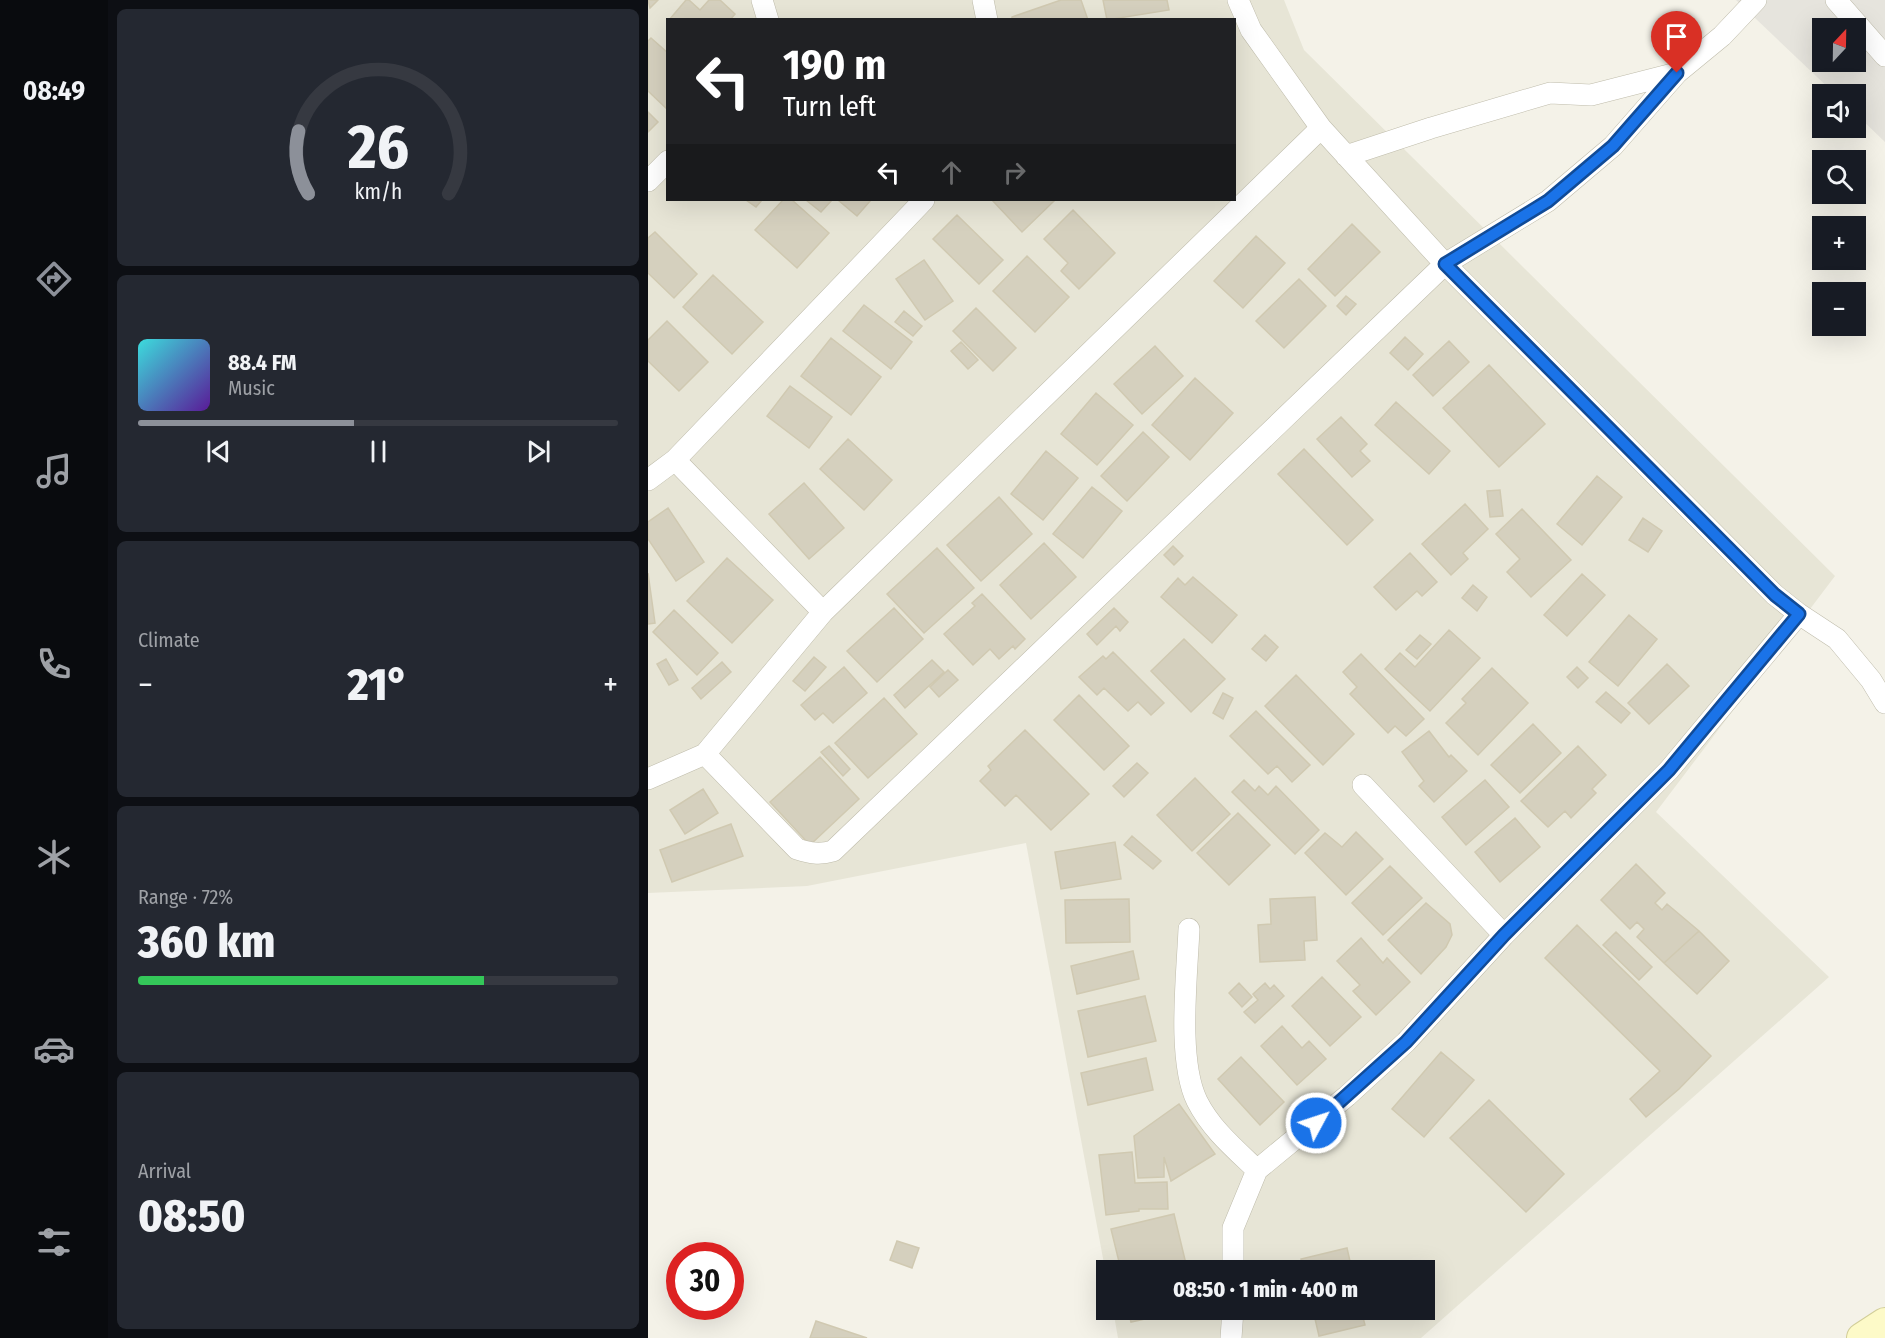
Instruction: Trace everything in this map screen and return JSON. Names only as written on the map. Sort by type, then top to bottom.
[{"type":"street","points":[[762,0],[767,18]]},
{"type":"street","points":[[983,0],[987,18]]},
{"type":"street","points":[[1238,0],[1251,30],[1321,129],[1445,264],[1775,595],[1837,639],[1878,679],[1885,703]]},
{"type":"street","points":[[705,754],[797,849],[812,854],[833,851],[1445,264],[1548,201],[1613,146],[1677,73],[1722,36],[1756,0]]},
{"type":"street","points":[[1836,0],[1885,56]]},
{"type":"street","points":[[1346,156],[1550,93],[1592,95],[1677,73]]},
{"type":"street","points":[[648,778],[705,754],[823,612],[1321,129]]},
{"type":"street","points":[[648,181],[666,163]]},
{"type":"street","points":[[648,480],[675,460],[923,201]]},
{"type":"street","points":[[675,460],[823,612]]},
{"type":"street","points":[[1233,1260],[1233,1228],[1257,1170],[1347,1096],[1406,1042],[1504,935],[1669,770],[1799,614]]},
{"type":"street","points":[[1363,785],[1504,935]]},
{"type":"street","points":[[1189,929],[1186,1003],[1187,1072],[1197,1101],[1214,1128],[1257,1170]]},
{"type":"street","points":[[1231,1338],[1232,1320]]},
{"type":"street","points":[[1862,1338],[1885,1323]]},
{"type":"shaded area","points":[[648,0],[1284,0],[1304,50],[1835,576],[1656,812],[1829,977],[1421,1338],[1118,1338],[1115,1320],[1435,1320],[1435,1260],[1103,1260],[1026,843],[807,886],[648,893]]},
{"type":"shaded area","points":[[1736,0],[1885,0],[1885,142],[1866,124],[1866,84],[1824,84]]},
{"type":"building","points":[[648,0],[658,0],[650,8]]},
{"type":"building","points":[[686,0],[700,10],[709,0],[720,0],[735,14],[732,18],[671,18]]},
{"type":"building","points":[[1061,0],[1081,0],[1087,18],[1012,18]]},
{"type":"building","points":[[1103,0],[1167,0],[1169,10],[1107,18]]},
{"type":"building","points":[[651,38],[666,51],[666,108],[648,91],[648,41]]},
{"type":"building","points":[[648,112],[658,122],[648,132]]},
{"type":"building","points":[[747,201],[761,201],[756,207]]},
{"type":"building","points":[[782,201],[793,201],[829,233],[797,268],[755,230]]},
{"type":"building","points":[[807,201],[831,201],[821,212]]},
{"type":"building","points":[[839,201],[870,201],[857,216]]},
{"type":"building","points":[[993,201],[1054,201],[1022,232]]},
{"type":"building","points":[[1073,210],[1115,253],[1079,289],[1061,271],[1068,263],[1044,239]]},
{"type":"building","points":[[957,215],[1003,260],[979,284],[933,239]]},
{"type":"building","points":[[1352,224],[1380,252],[1335,296],[1308,269]]},
{"type":"building","points":[[655,232],[697,274],[674,298],[648,273],[648,238]]},
{"type":"building","points":[[1256,236],[1285,263],[1243,308],[1214,281]]},
{"type":"building","points":[[1027,256],[1069,297],[1035,332],[993,291]]},
{"type":"building","points":[[924,260],[953,301],[925,320],[896,279]]},
{"type":"building","points":[[713,275],[763,322],[732,354],[683,307]]},
{"type":"building","points":[[1299,279],[1326,306],[1284,348],[1256,321]]},
{"type":"building","points":[[1346,296],[1356,304],[1346,315],[1337,306]]},
{"type":"building","points":[[864,305],[912,342],[891,369],[843,331]]},
{"type":"building","points":[[976,308],[1016,348],[993,371],[953,331]]},
{"type":"building","points":[[904,311],[922,326],[913,336],[895,322]]},
{"type":"building","points":[[667,321],[708,362],[679,391],[648,361],[648,340]]},
{"type":"building","points":[[1405,337],[1423,354],[1408,370],[1390,353]]},
{"type":"building","points":[[831,338],[881,377],[851,415],[801,376]]},
{"type":"building","points":[[1449,341],[1469,362],[1433,396],[1413,375]]},
{"type":"building","points":[[961,342],[978,360],[968,369],[951,351]]},
{"type":"building","points":[[1155,346],[1183,376],[1142,414],[1114,384]]},
{"type":"building","points":[[1489,365],[1545,424],[1499,467],[1443,408]]},
{"type":"building","points":[[1195,378],[1233,413],[1190,460],[1152,425]]},
{"type":"building","points":[[790,386],[832,417],[809,448],[767,416]]},
{"type":"building","points":[[1096,393],[1133,425],[1097,465],[1061,434]]},
{"type":"building","points":[[1396,402],[1450,451],[1429,474],[1375,425]]},
{"type":"building","points":[[1341,417],[1367,444],[1360,451],[1370,461],[1352,477],[1317,439]]},
{"type":"building","points":[[1143,432],[1169,457],[1127,501],[1101,476]]},
{"type":"building","points":[[848,439],[892,480],[864,510],[820,469]]},
{"type":"building","points":[[1304,449],[1373,520],[1347,545],[1278,474]]},
{"type":"building","points":[[1046,451],[1078,478],[1043,520],[1011,494]]},
{"type":"building","points":[[1597,476],[1622,497],[1582,545],[1557,524]]},
{"type":"building","points":[[804,483],[844,528],[809,559],[769,514]]},
{"type":"building","points":[[1092,487],[1122,511],[1083,558],[1053,534]]},
{"type":"building","points":[[1500,490],[1503,516],[1490,517],[1487,491]]},
{"type":"building","points":[[999,497],[1032,534],[981,581],[947,545]]},
{"type":"building","points":[[1465,504],[1488,529],[1463,553],[1468,559],[1451,575],[1422,544]]},
{"type":"building","points":[[668,508],[704,562],[676,581],[648,539],[648,522]]},
{"type":"building","points":[[1522,509],[1571,560],[1531,597],[1507,572],[1520,559],[1496,534]]},
{"type":"building","points":[[1643,518],[1662,531],[1648,552],[1629,540]]},
{"type":"building","points":[[1044,543],[1076,577],[1031,619],[1000,585]]},
{"type":"building","points":[[1173,546],[1183,556],[1174,565],[1164,555]]},
{"type":"building","points":[[937,548],[974,588],[924,633],[887,594]]},
{"type":"building","points":[[1410,553],[1437,582],[1422,596],[1417,591],[1396,610],[1374,587]]},
{"type":"building","points":[[727,558],[773,600],[732,643],[687,601]]},
{"type":"building","points":[[648,573],[655,623],[648,624]]},
{"type":"building","points":[[1582,574],[1605,595],[1567,636],[1544,615]]},
{"type":"building","points":[[1193,577],[1237,615],[1212,643],[1161,597],[1178,578],[1185,585]]},
{"type":"building","points":[[1473,585],[1487,597],[1477,611],[1462,598]]},
{"type":"building","points":[[982,594],[1025,639],[1015,649],[1013,646],[999,659],[990,649],[973,665],[944,634],[975,606],[972,603]]},
{"type":"building","points":[[894,608],[923,639],[877,682],[847,651]]},
{"type":"building","points":[[1114,608],[1128,622],[1120,631],[1116,626],[1097,645],[1087,634]]},
{"type":"building","points":[[674,610],[718,653],[697,675],[653,632]]},
{"type":"building","points":[[1629,615],[1657,639],[1618,686],[1589,662]]},
{"type":"building","points":[[1449,630],[1480,658],[1430,711],[1385,669],[1400,653],[1415,667]]},
{"type":"building","points":[[1265,635],[1278,647],[1266,661],[1252,649]]},
{"type":"building","points":[[1420,635],[1431,644],[1417,659],[1406,650]]},
{"type":"building","points":[[1184,639],[1225,679],[1191,712],[1151,671]]},
{"type":"building","points":[[1113,652],[1164,703],[1151,715],[1138,702],[1128,711],[1104,688],[1097,695],[1079,677],[1103,656],[1106,659]]},
{"type":"building","points":[[1361,654],[1424,719],[1406,736],[1395,726],[1388,733],[1350,694],[1357,687],[1343,672]]},
{"type":"building","points":[[814,657],[826,667],[805,691],[793,681]]},
{"type":"building","points":[[666,659],[678,680],[669,685],[657,664]]},
{"type":"building","points":[[932,660],[944,672],[905,708],[894,695]]},
{"type":"building","points":[[722,662],[731,672],[701,699],[692,688]]},
{"type":"building","points":[[1667,664],[1689,686],[1649,724],[1628,703]]},
{"type":"building","points":[[844,667],[867,693],[833,723],[823,713],[815,720],[801,705]]},
{"type":"building","points":[[1577,667],[1588,678],[1578,688],[1567,677]]},
{"type":"building","points":[[1492,668],[1528,703],[1478,755],[1446,723],[1466,703],[1462,699]]},
{"type":"building","points":[[948,670],[958,680],[939,697],[930,687]]},
{"type":"building","points":[[1296,675],[1354,734],[1323,765],[1265,706]]},
{"type":"building","points":[[1606,692],[1630,713],[1621,723],[1596,702]]},
{"type":"building","points":[[1223,693],[1233,698],[1223,719],[1213,713]]},
{"type":"building","points":[[1079,695],[1129,746],[1104,770],[1054,720]]},
{"type":"building","points":[[884,698],[917,734],[868,778],[835,743]]},
{"type":"building","points":[[1256,711],[1310,765],[1292,782],[1277,766],[1268,774],[1230,736]]},
{"type":"building","points":[[1533,724],[1561,753],[1520,793],[1491,765]]},
{"type":"building","points":[[1025,730],[1089,794],[1051,830],[1016,795],[1005,806],[980,781],[991,770],[988,766]]},
{"type":"building","points":[[1429,731],[1449,757],[1451,755],[1467,771],[1434,802],[1419,786],[1424,781],[1402,752]]},
{"type":"building","points":[[829,746],[850,769],[843,776],[821,752]]},
{"type":"building","points":[[1578,746],[1606,775],[1592,789],[1596,793],[1571,818],[1565,811],[1548,827],[1521,801]]},
{"type":"building","points":[[820,757],[859,799],[810,845],[770,802]]},
{"type":"building","points":[[1137,763],[1148,773],[1124,797],[1113,786]]},
{"type":"building","points":[[1195,778],[1230,814],[1192,851],[1157,815]]},
{"type":"building","points":[[1244,780],[1255,791],[1259,786],[1268,795],[1276,786],[1319,830],[1295,854],[1232,792]]},
{"type":"building","points":[[1485,780],[1509,807],[1466,845],[1442,817]]},
{"type":"building","points":[[703,789],[718,813],[685,834],[670,810]]},
{"type":"building","points":[[1238,813],[1270,845],[1229,885],[1197,853]]},
{"type":"building","points":[[1515,818],[1540,847],[1500,882],[1475,852]]},
{"type":"building","points":[[731,824],[743,856],[672,882],[660,850]]},
{"type":"building","points":[[1356,832],[1383,859],[1346,895],[1305,853],[1325,833],[1342,847]]},
{"type":"building","points":[[1132,836],[1161,861],[1153,869],[1124,845]]},
{"type":"building","points":[[1115,842],[1121,879],[1061,889],[1055,852]]},
{"type":"building","points":[[1636,864],[1665,893],[1655,903],[1662,910],[1667,904],[1699,931],[1664,963],[1637,937],[1644,929],[1637,922],[1630,929],[1601,900]]},
{"type":"building","points":[[1390,866],[1422,898],[1383,935],[1352,903]]},
{"type":"building","points":[[1315,897],[1317,940],[1304,941],[1305,960],[1260,962],[1258,925],[1271,924],[1270,899]]},
{"type":"building","points":[[1129,899],[1130,942],[1066,943],[1065,900]]},
{"type":"building","points":[[1426,903],[1450,924],[1452,935],[1446,947],[1421,974],[1388,940]]},
{"type":"building","points":[[1577,925],[1711,1056],[1679,1089],[1646,1117],[1630,1099],[1660,1071],[1545,958]]},
{"type":"building","points":[[1699,931],[1729,961],[1697,994],[1664,963]]},
{"type":"building","points":[[1616,932],[1652,967],[1639,980],[1603,945]]},
{"type":"building","points":[[1361,938],[1383,963],[1387,958],[1410,982],[1376,1015],[1353,991],[1360,985],[1337,961]]},
{"type":"building","points":[[1133,951],[1139,979],[1077,994],[1071,966]]},
{"type":"building","points":[[1322,977],[1361,1017],[1330,1046],[1292,1006]]},
{"type":"building","points":[[1239,983],[1252,997],[1242,1007],[1229,993]]},
{"type":"building","points":[[1265,983],[1270,989],[1274,985],[1284,996],[1255,1023],[1244,1012],[1258,1000],[1253,994]]},
{"type":"building","points":[[1145,996],[1156,1041],[1088,1057],[1078,1011]]},
{"type":"building","points":[[1282,1026],[1302,1048],[1309,1041],[1326,1059],[1297,1085],[1261,1046]]},
{"type":"building","points":[[1441,1052],[1474,1080],[1424,1137],[1392,1109]]},
{"type":"building","points":[[1241,1057],[1284,1102],[1260,1125],[1218,1079]]},
{"type":"building","points":[[1146,1058],[1153,1090],[1088,1105],[1081,1073]]},
{"type":"building","points":[[1489,1100],[1564,1174],[1526,1212],[1450,1138]]},
{"type":"building","points":[[1179,1104],[1215,1154],[1171,1181],[1164,1157],[1164,1177],[1138,1178],[1134,1136]]},
{"type":"building","points":[[1132,1152],[1135,1183],[1167,1182],[1168,1209],[1139,1209],[1139,1211],[1106,1215],[1099,1155]]},
{"type":"building","points":[[1174,1214],[1185,1260],[1119,1260],[1111,1229]]},
{"type":"building","points":[[897,1241],[919,1248],[912,1268],[890,1260]]},
{"type":"building","points":[[1347,1248],[1350,1260],[1301,1260]]},
{"type":"building","points":[[1315,1320],[1364,1320],[1365,1325],[1319,1336]]},
{"type":"building","points":[[816,1321],[867,1338],[810,1338]]},
{"type":"route","points":[[1316,1123],[1406,1042],[1504,935],[1669,770],[1799,614],[1775,595],[1445,264],[1548,201],[1613,146],[1677,73]]}]
